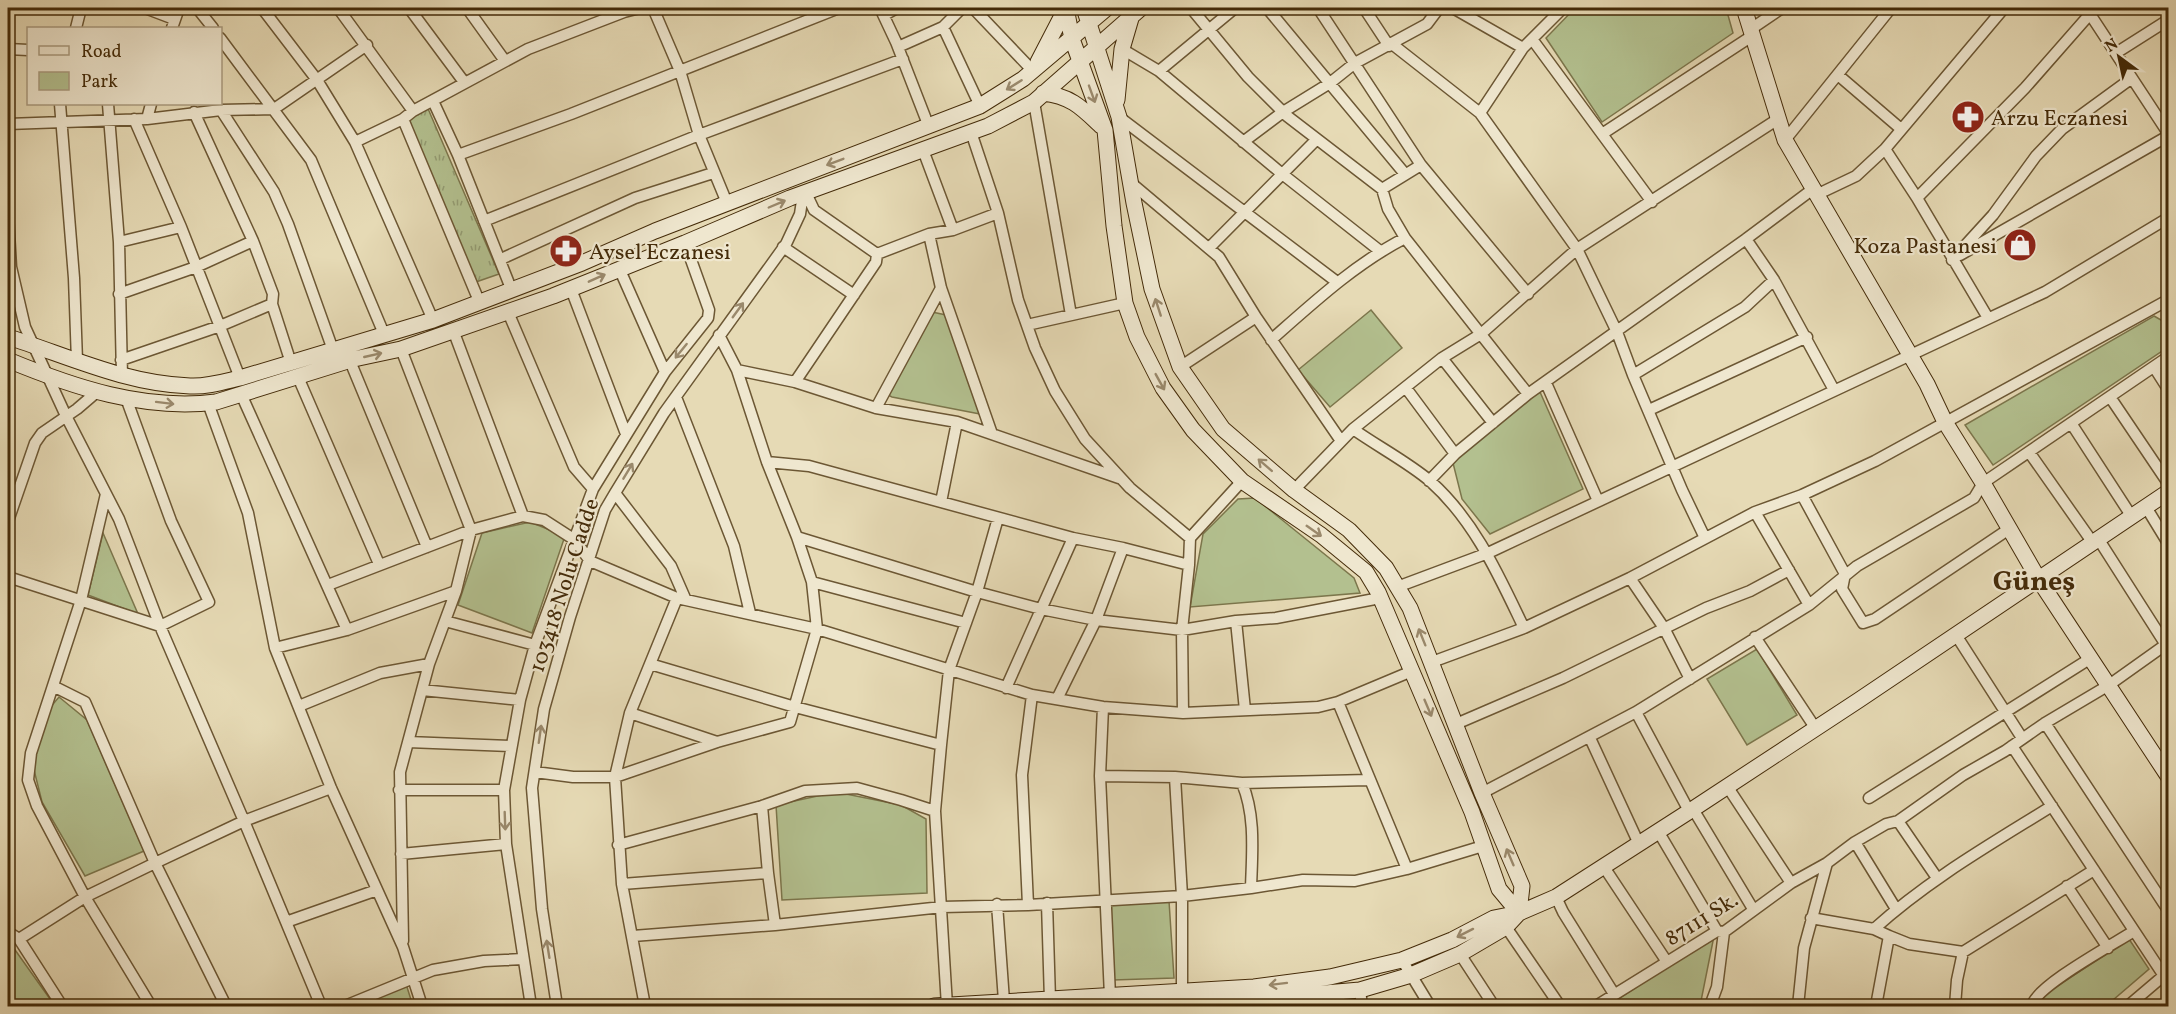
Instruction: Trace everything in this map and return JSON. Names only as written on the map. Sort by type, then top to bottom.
[{"type":"street","points":[[76,27],[81,8]]},
{"type":"street","points":[[145,8],[173,24],[179,8]]},
{"type":"street","points":[[197,8],[212,27]]},
{"type":"street","points":[[262,8],[317,80],[355,142],[433,320]]},
{"type":"street","points":[[338,8],[413,111]]},
{"type":"street","points":[[408,8],[464,82]]},
{"type":"street","points":[[482,8],[470,11],[505,61]]},
{"type":"street","points":[[355,142],[403,119],[464,82],[528,49],[622,10],[640,8]]},
{"type":"street","points":[[653,8],[680,71],[699,135],[727,203]]},
{"type":"street","points":[[458,155],[839,8]]},
{"type":"street","points":[[897,8],[882,11],[929,127]]},
{"type":"street","points":[[898,47],[943,27],[962,8]]},
{"type":"street","points":[[973,8],[1034,71]]},
{"type":"street","points":[[1034,71],[1065,8]]},
{"type":"street","points":[[1065,8],[1072,39],[1105,130],[1114,226],[1125,303],[1137,337],[1163,388],[1193,430],[1242,481],[1321,536],[1366,572],[1380,598],[1472,812],[1499,889],[1519,913]]},
{"type":"street","points":[[1084,8],[1118,113],[1152,289],[1180,367],[1222,429],[1294,490],[1349,530],[1386,568],[1410,608],[1482,793],[1522,886],[1519,913],[1506,927],[1460,954],[1411,975],[1360,990],[1228,1004],[1201,1005],[1179,999]]},
{"type":"street","points":[[8,338],[122,376],[154,383],[212,385],[291,363],[433,320],[479,301],[512,291],[727,203],[980,106],[1034,71],[1107,8]]},
{"type":"street","points":[[1191,8],[1248,77],[1283,112],[1316,140],[1382,189],[1388,209],[1405,238],[1528,394]]},
{"type":"street","points":[[1159,70],[1235,8]]},
{"type":"street","points":[[1268,8],[1405,174]]},
{"type":"street","points":[[1318,8],[1421,165],[1528,294]]},
{"type":"street","points":[[1364,8],[1390,45],[1480,113],[1577,249],[1617,332],[1648,410],[1706,538]]},
{"type":"street","points":[[1243,142],[1283,112],[1330,83],[1355,63],[1427,24],[1439,8]]},
{"type":"street","points":[[1453,8],[1523,48]]},
{"type":"street","points":[[1480,113],[1523,48],[1563,8]]},
{"type":"street","points":[[1744,8],[1785,140],[1910,354],[1945,422],[1983,483],[2038,580],[2169,776]]},
{"type":"street","points":[[1602,134],[1752,33],[1782,8]]},
{"type":"street","points":[[1785,140],[1891,8]]},
{"type":"street","points":[[1429,481],[1455,454],[1528,394],[1815,192],[1856,176],[1885,149],[2004,8]]},
{"type":"street","points":[[8,360],[48,377],[98,391],[173,405],[208,403],[350,361],[401,349],[571,289],[805,194],[988,126],[1039,98],[1136,11]]},
{"type":"street","points":[[1118,113],[1122,49],[1136,11]]},
{"type":"street","points":[[1917,198],[2025,88],[2088,11],[2169,135],[1952,260]]},
{"type":"street","points":[[2116,52],[2169,20]]},
{"type":"street","points":[[943,27],[980,106]]},
{"type":"street","points":[[1532,39],[1652,202]]},
{"type":"street","points":[[222,41],[311,160],[384,334]]},
{"type":"street","points":[[8,124],[147,119],[194,112],[274,109],[367,45]]},
{"type":"street","points":[[8,48],[27,50]]},
{"type":"street","points":[[1122,49],[1159,70],[1243,142],[1380,251]]},
{"type":"street","points":[[484,221],[699,135],[903,59]]},
{"type":"street","points":[[1838,75],[1901,129]]},
{"type":"street","points":[[1952,260],[1993,215],[2036,156],[2062,129],[2133,78]]},
{"type":"street","points":[[1039,98],[1058,94],[1074,102],[1105,130]]},
{"type":"street","points":[[1039,98],[1071,315]]},
{"type":"street","points":[[433,101],[458,155],[512,291]]},
{"type":"street","points":[[60,105],[74,278],[77,361]]},
{"type":"street","points":[[108,105],[119,242],[122,376]]},
{"type":"street","points":[[147,119],[151,105]]},
{"type":"street","points":[[221,110],[274,192],[288,224],[333,350]]},
{"type":"street","points":[[194,112],[253,241],[273,294],[272,304],[291,363]]},
{"type":"street","points":[[1118,113],[1243,213],[1337,282]]},
{"type":"street","points":[[134,119],[181,227],[240,378]]},
{"type":"street","points":[[403,119],[479,301]]},
{"type":"street","points":[[1294,490],[1353,429],[1442,358],[1481,334],[1577,249],[1778,119]]},
{"type":"street","points":[[971,132],[998,213],[1018,300],[1035,348],[1055,391],[1085,439],[1123,479],[1190,538]]},
{"type":"street","points":[[1209,249],[1281,173],[1316,140]]},
{"type":"street","points":[[1885,149],[1917,198],[1988,318]]},
{"type":"street","points":[[923,150],[953,230]]},
{"type":"street","points":[[1382,189],[1421,165]]},
{"type":"street","points":[[501,260],[635,198],[713,173]]},
{"type":"street","points":[[1130,182],[1219,258],[1341,441]]},
{"type":"street","points":[[805,194],[814,210],[877,254]]},
{"type":"street","name":"103418 Nolu Cadde","points":[[557,1006],[542,909],[532,788],[544,709],[570,617],[605,510],[664,413],[783,247],[800,214],[805,194]]},
{"type":"street","points":[[877,254],[929,234],[953,230],[998,213]]},
{"type":"street","points":[[8,214],[9,267],[25,327],[66,416],[119,519],[160,626],[321,1006]]},
{"type":"street","points":[[1397,587],[1488,553],[2045,292],[2169,218]]},
{"type":"street","points":[[119,242],[181,227]]},
{"type":"street","points":[[929,234],[942,288],[992,434]]},
{"type":"street","points":[[1272,340],[1337,282],[1380,251],[1405,238]]},
{"type":"street","points":[[1746,239],[1774,280],[1834,390]]},
{"type":"street","points":[[119,294],[196,267],[253,241]]},
{"type":"street","points":[[531,1006],[506,844],[504,790],[520,700],[535,645],[593,489],[664,372],[708,318],[709,310],[685,243]]},
{"type":"street","points":[[783,247],[854,295]]},
{"type":"street","points":[[795,382],[876,262],[877,254]]},
{"type":"street","points":[[619,268],[664,372]]},
{"type":"street","points":[[1633,375],[1718,326],[1745,307],[1774,280]]},
{"type":"street","points":[[876,408],[942,288]]},
{"type":"street","points":[[571,289],[626,434]]},
{"type":"street","points":[[1432,662],[1524,628],[1630,578],[1755,512],[1802,495],[1875,462],[2169,300]]},
{"type":"street","points":[[1027,325],[1125,303]]},
{"type":"street","points":[[121,360],[220,326],[272,304]]},
{"type":"street","points":[[508,312],[574,467],[593,489]]},
{"type":"street","points":[[1180,367],[1256,316]]},
{"type":"street","points":[[453,330],[523,516]]},
{"type":"street","points":[[535,772],[573,777],[615,777],[717,742],[790,722],[817,629],[812,582],[767,462],[737,370],[719,335]]},
{"type":"street","points":[[1648,410],[1807,338]]},
{"type":"street","points":[[401,349],[471,530],[456,591],[429,664],[400,772],[403,947]]},
{"type":"street","points":[[1482,793],[1636,712],[1809,605],[1845,574],[1924,525],[1974,498],[1983,483],[2169,357]]},
{"type":"street","points":[[1442,358],[1493,423]]},
{"type":"street","points":[[350,361],[427,547]]},
{"type":"street","points":[[2154,367],[2169,389]]},
{"type":"street","points":[[737,370],[795,382],[876,408],[957,422],[1123,479]]},
{"type":"street","points":[[298,377],[380,564]]},
{"type":"street","points":[[1546,383],[1598,501]]},
{"type":"street","points":[[1406,388],[1455,454]]},
{"type":"street","points":[[8,522],[10,510],[35,443],[42,433],[98,391]]},
{"type":"street","points":[[241,394],[347,630]]},
{"type":"street","points":[[676,397],[734,546],[750,613]]},
{"type":"street","points":[[2110,397],[2169,483]]},
{"type":"street","points":[[8,577],[160,626],[208,602],[171,521],[126,398]]},
{"type":"street","points":[[208,403],[248,513],[275,648],[331,788],[403,947],[422,1006]]},
{"type":"street","points":[[941,502],[957,422]]},
{"type":"street","points":[[2071,423],[2132,517]]},
{"type":"street","points":[[1353,429],[1429,481],[1457,510],[1488,553],[1524,628]]},
{"type":"street","points":[[2029,452],[2096,541],[2167,644]]},
{"type":"street","points":[[767,462],[809,466],[1073,538],[1123,548],[1189,566]]},
{"type":"street","points":[[1183,712],[1182,630],[1190,538],[1242,481]]},
{"type":"street","points":[[998,518],[977,592],[949,670],[940,745],[935,811],[942,907],[941,1006],[1110,996],[1179,999],[1330,977],[1402,960],[1452,940],[1494,918],[1519,913],[1556,897],[1604,867],[2169,492]]},
{"type":"street","points":[[615,493],[671,566],[681,598],[650,664],[630,714],[615,777],[622,884],[645,1006]]},
{"type":"street","points":[[106,494],[81,600],[31,753],[28,780],[37,806],[85,897],[151,1006]]},
{"type":"street","points":[[1802,495],[1845,574],[1842,589],[1863,622],[1875,619],[2009,529]]},
{"type":"street","points":[[2146,507],[2169,543]]},
{"type":"street","points":[[1755,512],[1809,605]]},
{"type":"street","points":[[328,585],[471,530],[523,516],[544,520],[575,540],[590,561],[681,598],[817,629],[1032,695],[1103,707],[1183,712],[1318,707],[1338,702],[1412,671]]},
{"type":"street","points":[[797,537],[977,592],[1041,609],[1096,620],[1182,630],[1236,621],[1276,618],[1380,598]]},
{"type":"street","points":[[1006,687],[1073,538]]},
{"type":"street","points":[[1057,699],[1096,620],[1123,548]]},
{"type":"street","points":[[1456,724],[1563,678],[1732,596],[1750,591],[1789,570]]},
{"type":"street","points":[[1630,578],[1664,628],[1690,679]]},
{"type":"street","points":[[812,582],[966,623]]},
{"type":"street","points":[[275,648],[347,630],[456,591]]},
{"type":"street","points":[[446,621],[535,645]]},
{"type":"street","points":[[1236,621],[1245,710]]},
{"type":"street","points":[[1956,635],[2022,738]]},
{"type":"street","points":[[1755,637],[1815,729]]},
{"type":"street","name":"87111 Sk.","points":[[1596,1006],[1721,931],[1791,883],[1827,863],[1855,842],[1886,824],[1898,820],[1963,775],[2109,685],[2167,644]]},
{"type":"street","points":[[1869,798],[2091,658]]},
{"type":"street","points":[[299,706],[380,673],[429,664]]},
{"type":"street","points":[[650,664],[940,745]]},
{"type":"street","points":[[53,686],[85,702],[155,863],[226,1006]]},
{"type":"street","points":[[422,690],[520,700]]},
{"type":"street","points":[[1028,905],[1022,775],[1032,695]]},
{"type":"street","points":[[1338,702],[1407,869]]},
{"type":"street","points":[[1103,707],[1100,776],[1110,996]]},
{"type":"street","points":[[1636,712],[1691,810],[1753,909]]},
{"type":"street","points":[[630,714],[717,742]]},
{"type":"street","points":[[2045,723],[2169,910]]},
{"type":"street","points":[[1590,738],[1639,844]]},
{"type":"street","points":[[408,742],[511,746]]},
{"type":"street","points":[[2012,746],[2134,931],[2167,976],[2128,1006]]},
{"type":"street","points":[[1100,776],[1175,777],[1242,783],[1369,780]]},
{"type":"street","points":[[1175,777],[1182,896],[1179,999]]},
{"type":"street","points":[[1242,783],[1247,794],[1253,834],[1251,888]]},
{"type":"street","points":[[1727,786],[1791,883]]},
{"type":"street","points":[[19,939],[85,897],[155,863],[244,821],[331,788]]},
{"type":"street","points":[[618,846],[762,806],[805,791],[857,788],[935,811]]},
{"type":"street","points":[[399,790],[504,790]]},
{"type":"street","points":[[762,806],[775,925]]},
{"type":"street","points":[[1874,930],[1896,909],[1936,878],[2052,806]]},
{"type":"street","points":[[1898,820],[1936,878]]},
{"type":"street","points":[[1658,831],[1721,931],[1717,987],[1710,1006]]},
{"type":"street","points":[[1855,842],[1896,909]]},
{"type":"street","points":[[401,854],[506,844]]},
{"type":"street","points":[[633,936],[775,925],[942,907],[1028,905],[1182,896],[1303,880],[1355,881],[1407,869],[1484,846]]},
{"type":"street","points":[[1798,1006],[1803,959],[1811,918],[1827,863]]},
{"type":"street","points":[[1604,867],[1667,962]]},
{"type":"street","points":[[1811,918],[1874,930],[1909,944],[1963,952],[2094,870]]},
{"type":"street","points":[[622,884],[768,873]]},
{"type":"street","points":[[2067,886],[2108,948]]},
{"type":"street","points":[[286,922],[376,890]]},
{"type":"street","points":[[1556,897],[1614,994]]},
{"type":"street","points":[[1047,903],[1050,1000]]},
{"type":"street","points":[[997,904],[1004,1001]]},
{"type":"street","points":[[1506,927],[1560,1006]]},
{"type":"street","points":[[2032,1006],[2038,994],[2060,976],[2134,931]]},
{"type":"street","points":[[8,932],[19,939],[62,1006]]},
{"type":"street","points":[[1876,1006],[1889,936]]},
{"type":"street","points":[[1955,1006],[1957,980],[1963,952]]},
{"type":"street","points":[[1460,954],[1494,1006]]},
{"type":"street","points":[[345,1006],[433,970],[484,961],[523,959]]},
{"type":"street","points":[[1402,960],[1430,1006]]},
{"type":"street","points":[[1360,990],[1362,1006]]},
{"type":"green space","points":[[1575,8],[1726,8],[1733,33],[1602,122],[1546,38]]},
{"type":"green space","points":[[426,104],[499,274],[473,283],[404,116]]},
{"type":"green space","points":[[1371,310],[1402,348],[1330,407],[1298,370]]},
{"type":"green space","points":[[932,312],[946,315],[980,414],[886,394]]},
{"type":"green space","points":[[2154,316],[2168,324],[2168,347],[1993,465],[1965,425]]},
{"type":"green space","points":[[1540,392],[1583,489],[1490,534],[1462,499],[1452,459]]},
{"type":"green space","points":[[1255,498],[1354,578],[1360,593],[1190,607],[1203,534],[1238,499]]},
{"type":"green space","points":[[530,522],[565,536],[532,633],[458,605],[482,533]]},
{"type":"green space","points":[[103,533],[138,614],[88,595]]},
{"type":"green space","points":[[1757,649],[1797,715],[1747,745],[1707,679]]},
{"type":"green space","points":[[59,697],[87,720],[144,851],[85,876],[42,802],[33,766],[48,710]]},
{"type":"green space","points":[[836,792],[901,805],[926,819],[927,893],[782,900],[776,805]]},
{"type":"green space","points":[[1169,901],[1174,978],[1113,980],[1110,904]]},
{"type":"green space","points":[[1714,936],[1700,1006],[1637,1006],[1615,1001]]},
{"type":"green space","points":[[2129,939],[2149,969],[2106,1006],[2039,1006],[2042,996]]},
{"type":"green space","points":[[8,940],[55,1006],[11,1006],[8,993]]},
{"type":"green space","points":[[406,984],[413,1006],[353,1006]]},
{"type":"green space","points":[[1348,996],[1349,1006],[1258,1006]]},
{"type":"place","name":"Arzu Eczanesi","points":[[1968,117]]},
{"type":"place","name":"Koza Pastanesi","points":[[2020,245]]},
{"type":"place","name":"Aysel Eczanesi","points":[[566,251]]},
{"type":"district","name":"Güneş","points":[[2034,580]]}]
